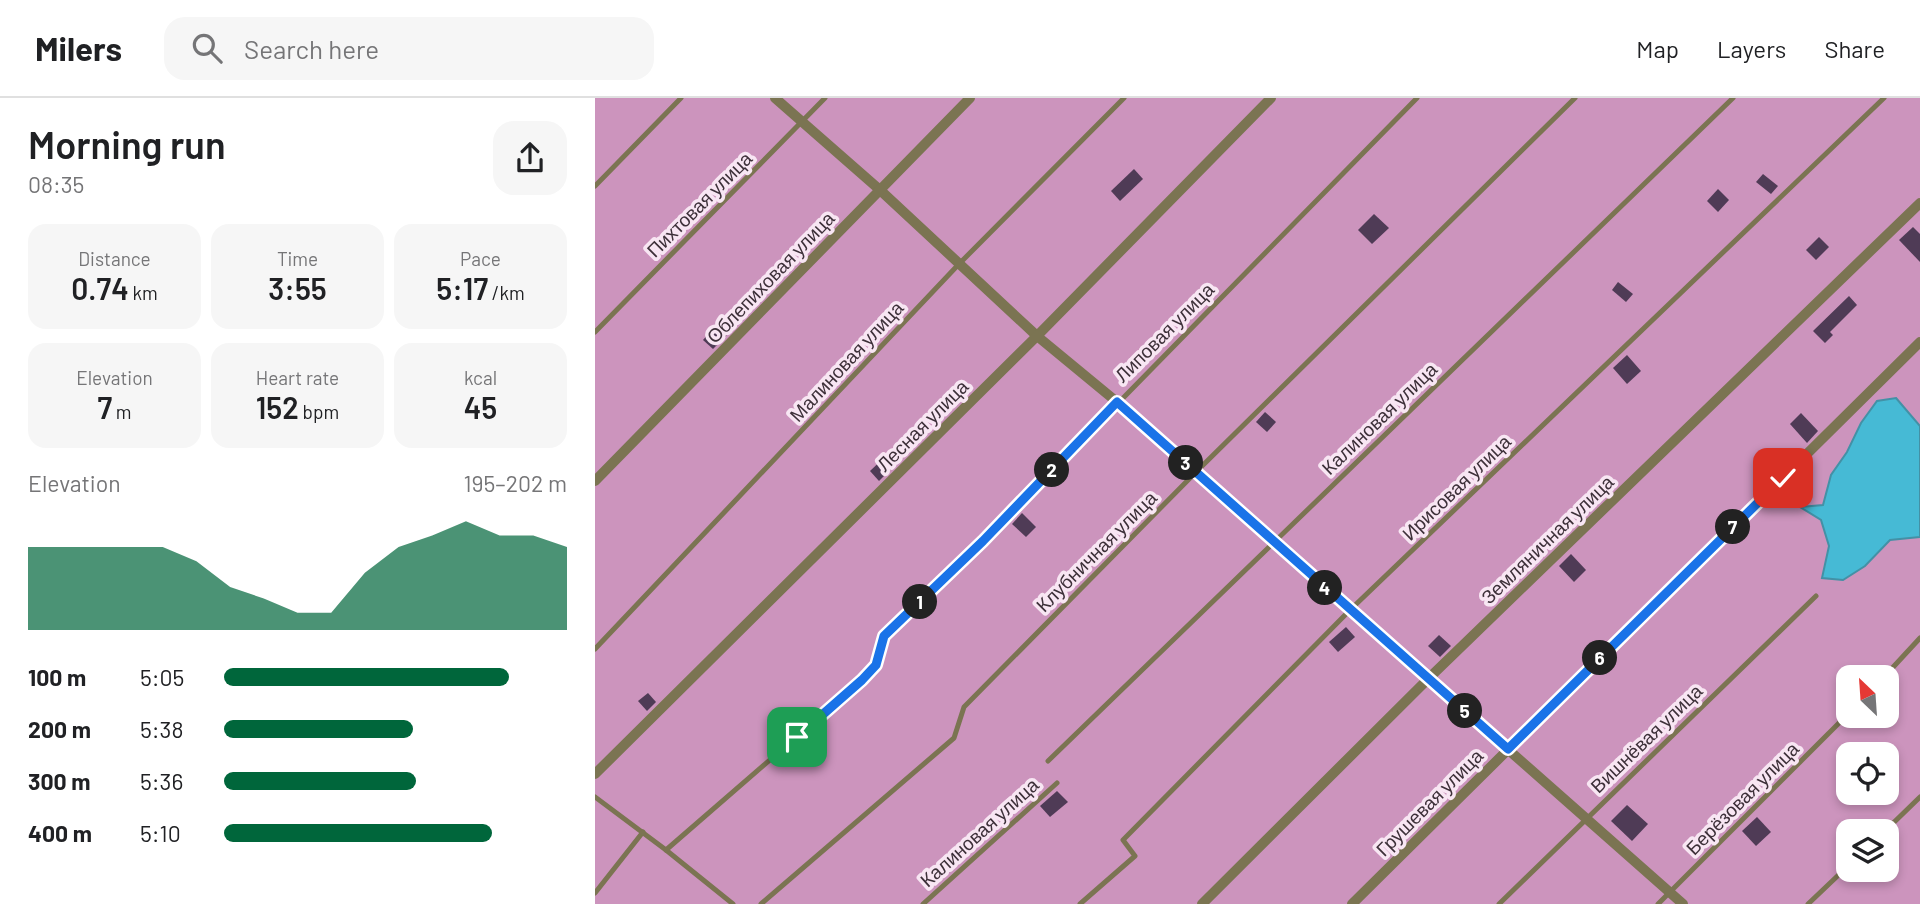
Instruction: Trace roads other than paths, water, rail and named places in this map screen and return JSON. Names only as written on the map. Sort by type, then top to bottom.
[{"type":"street","points":[[775,98],[880,190],[1037,336],[1117,402],[1683,904]]},
{"type":"street","name":"Облепиховая улица","points":[[595,481],[970,98]]},
{"type":"street","name":"Лесная улица","points":[[595,774],[1037,336],[1271,98]]},
{"type":"street","name":"Земляничная улица","points":[[1202,904],[1429,678],[1920,203]]},
{"type":"street","name":"Грушевая улица","points":[[1352,904],[1920,342]]},
{"type":"lane","points":[[595,186],[681,98]]},
{"type":"lane","name":"Пихтовая улица","points":[[595,332],[825,98]]},
{"type":"lane","name":"Малиновая улица","points":[[595,649],[958,265],[1124,98]]},
{"type":"lane","name":"Липовая улица","points":[[666,850],[862,680],[876,665],[884,636],[983,541],[1417,98]]},
{"type":"lane","name":"Клубничная улица","points":[[761,904],[954,738],[964,707],[1196,472],[1575,98]]},
{"type":"lane","name":"Калиновая улица","points":[[1048,761],[1733,98]]},
{"type":"lane","name":"Ирисовая улица","points":[[1080,904],[1135,856],[1122,840],[1350,610],[1884,98]]},
{"type":"lane","name":"Вишнёвая улица","points":[[1499,904],[1816,596]]},
{"type":"lane","points":[[1895,665],[1920,638]]},
{"type":"lane","name":"Берёзовая улица","points":[[1658,904],[1836,726]]},
{"type":"lane","name":"Калиновая улица","points":[[923,904],[1057,783]]},
{"type":"lane","points":[[595,797],[733,904]]},
{"type":"lane","points":[[1897,819],[1920,797]]},
{"type":"lane","points":[[595,893],[643,832]]},
{"type":"lane","points":[[1808,904],[1836,877]]},
{"type":"water","points":[[1896,398],[1920,426],[1920,537],[1890,540],[1865,566],[1843,580],[1822,578],[1829,546],[1821,520],[1800,507],[1823,505],[1831,475],[1847,452],[1861,423],[1877,401]]}]
